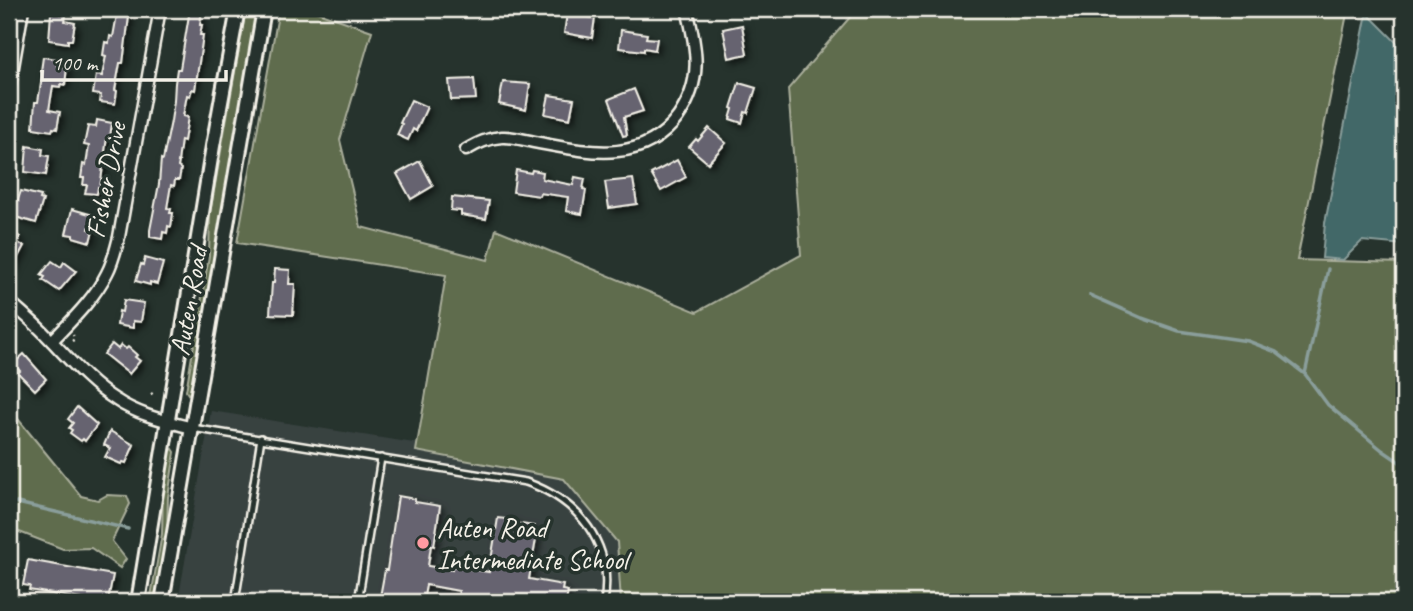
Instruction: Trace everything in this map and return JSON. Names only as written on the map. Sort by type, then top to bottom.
[{"type":"street","points":[[9,90],[23,9]]},
{"type":"street","name":"Fisher Drive","points":[[52,341],[97,290],[114,257],[120,237],[160,9]]},
{"type":"street","name":"Auten Road","points":[[138,602],[238,9]]},
{"type":"street","name":"Auten Road","points":[[162,602],[264,9]]},
{"type":"street","points":[[467,150],[484,140],[505,136],[582,151],[621,152],[660,135],[684,108],[695,81],[695,45],[687,9]]},
{"type":"street","points":[[9,301],[89,379],[116,400],[133,410],[192,428]]},
{"type":"lane","points":[[192,428],[526,482],[544,488],[579,513],[589,527],[604,564],[604,602]]},
{"type":"lane","points":[[235,602],[261,438]]},
{"type":"lane","points":[[358,602],[381,458]]},
{"type":"path","points":[[72,341],[75,339],[73,335]]},
{"type":"path","points":[[151,393],[155,397]]},
{"type":"shaded area","name":"Auten Road Intermediate School","points":[[211,411],[667,483],[647,602],[178,602]]},
{"type":"green space","points":[[246,9],[257,9],[191,392],[188,394],[186,391],[209,256],[210,213]]},
{"type":"green space","points":[[279,9],[309,9],[372,31],[340,140],[361,227],[488,260],[496,229],[697,312],[801,255],[788,89],[857,9],[1348,9],[1297,260],[1404,263],[1404,602],[621,602],[617,542],[564,479],[416,451],[446,275],[237,243]]},
{"type":"green space","points":[[9,408],[81,496],[98,500],[107,495],[127,496],[130,504],[112,541],[126,559],[120,568],[91,548],[63,549],[9,528]]},
{"type":"green space","points":[[173,449],[175,452],[168,497],[167,533],[156,602],[150,602],[162,534],[163,491],[170,451]]},
{"type":"water","points":[[1367,13],[1404,50],[1404,245],[1362,241],[1343,260],[1322,258],[1325,223]]},
{"type":"building","points":[[118,9],[130,9],[123,63],[120,63],[115,90],[115,104],[100,102],[101,95],[93,94],[96,75],[102,76],[106,56],[103,55],[105,42],[109,43],[110,36],[113,37]]},
{"type":"building","points":[[190,9],[202,9],[200,35],[203,35],[195,90],[192,89],[190,96],[187,95],[183,116],[188,117],[184,141],[181,140],[179,180],[175,180],[174,186],[171,185],[167,208],[173,213],[171,227],[168,226],[167,233],[163,232],[162,239],[150,237],[150,230],[161,159],[163,160],[171,121],[177,69],[180,69]]},
{"type":"building","points":[[51,13],[66,15],[65,21],[75,23],[72,40],[68,40],[68,43],[49,40]]},
{"type":"building","points":[[567,14],[595,18],[592,38],[564,33]]},
{"type":"building","points":[[742,25],[747,54],[729,58],[723,29]]},
{"type":"building","points":[[621,30],[647,34],[646,38],[657,39],[655,50],[619,48]]},
{"type":"building","points":[[43,57],[58,59],[57,66],[67,67],[65,85],[53,86],[49,110],[60,112],[57,129],[53,128],[52,131],[33,128]]},
{"type":"building","points":[[474,79],[476,99],[451,100],[449,80]]},
{"type":"building","points":[[503,82],[530,84],[526,110],[499,104]]},
{"type":"building","points":[[739,83],[756,88],[742,123],[730,119]]},
{"type":"building","points":[[634,89],[643,111],[624,117],[627,135],[623,136],[609,99]]},
{"type":"building","points":[[549,95],[574,99],[570,119],[545,114]]},
{"type":"building","points":[[411,100],[427,107],[416,131],[413,129],[408,140],[397,135]]},
{"type":"building","points":[[97,120],[112,123],[97,194],[85,193],[87,185],[83,185],[84,178],[81,178],[89,146],[84,145],[88,126],[96,127]]},
{"type":"building","points":[[709,128],[726,143],[708,163],[689,147]]},
{"type":"building","points":[[27,146],[43,149],[42,155],[49,156],[46,175],[25,172]]},
{"type":"building","points":[[677,160],[686,177],[661,191],[651,174]]},
{"type":"building","points":[[420,161],[433,186],[411,199],[397,174]]},
{"type":"building","points":[[516,170],[543,172],[542,179],[573,185],[575,177],[585,179],[582,214],[566,211],[568,197],[513,192]]},
{"type":"building","points":[[633,179],[637,204],[609,208],[605,182]]},
{"type":"building","points":[[21,191],[41,196],[40,199],[43,200],[36,223],[12,216]]},
{"type":"building","points":[[452,197],[489,201],[486,219],[461,215],[461,211],[451,210]]},
{"type":"building","points":[[72,209],[93,215],[89,229],[93,230],[90,242],[66,234]]},
{"type":"building","points":[[9,231],[20,237],[17,243],[24,246],[9,274]]},
{"type":"building","points":[[145,258],[163,263],[157,284],[136,281]]},
{"type":"building","points":[[52,261],[61,267],[64,262],[76,271],[59,291],[43,280],[45,277],[41,275]]},
{"type":"building","points":[[275,269],[290,270],[289,284],[295,284],[293,315],[270,314]]},
{"type":"building","points":[[124,300],[144,303],[141,322],[133,321],[133,328],[117,325]]},
{"type":"building","points":[[112,344],[118,349],[121,345],[126,349],[128,347],[137,355],[135,357],[140,361],[129,374],[104,354]]},
{"type":"building","points":[[24,354],[46,379],[35,390],[13,364]]},
{"type":"building","points":[[77,407],[97,425],[85,441],[70,433],[72,430],[69,428],[73,423],[68,419]]},
{"type":"building","points":[[110,431],[134,445],[126,463],[121,464],[105,457],[110,448],[104,445]]},
{"type":"building","points":[[398,496],[440,506],[428,566],[452,570],[452,566],[489,572],[498,518],[534,526],[532,533],[537,534],[529,579],[563,585],[562,590],[568,591],[566,602],[457,602],[459,591],[426,585],[423,602],[379,602],[387,570]]},
{"type":"building","points":[[28,560],[113,575],[108,600],[102,599],[99,602],[29,590],[30,586],[23,585]]},
{"type":"waterway","points":[[1305,374],[1328,269]]},
{"type":"waterway","points":[[1090,295],[1179,331],[1248,341],[1276,352],[1305,374],[1328,405],[1404,465]]},
{"type":"waterway","points":[[9,501],[128,529]]},
{"type":"place","name":"Auten Road Intermediate School","points":[[423,543]]}]
